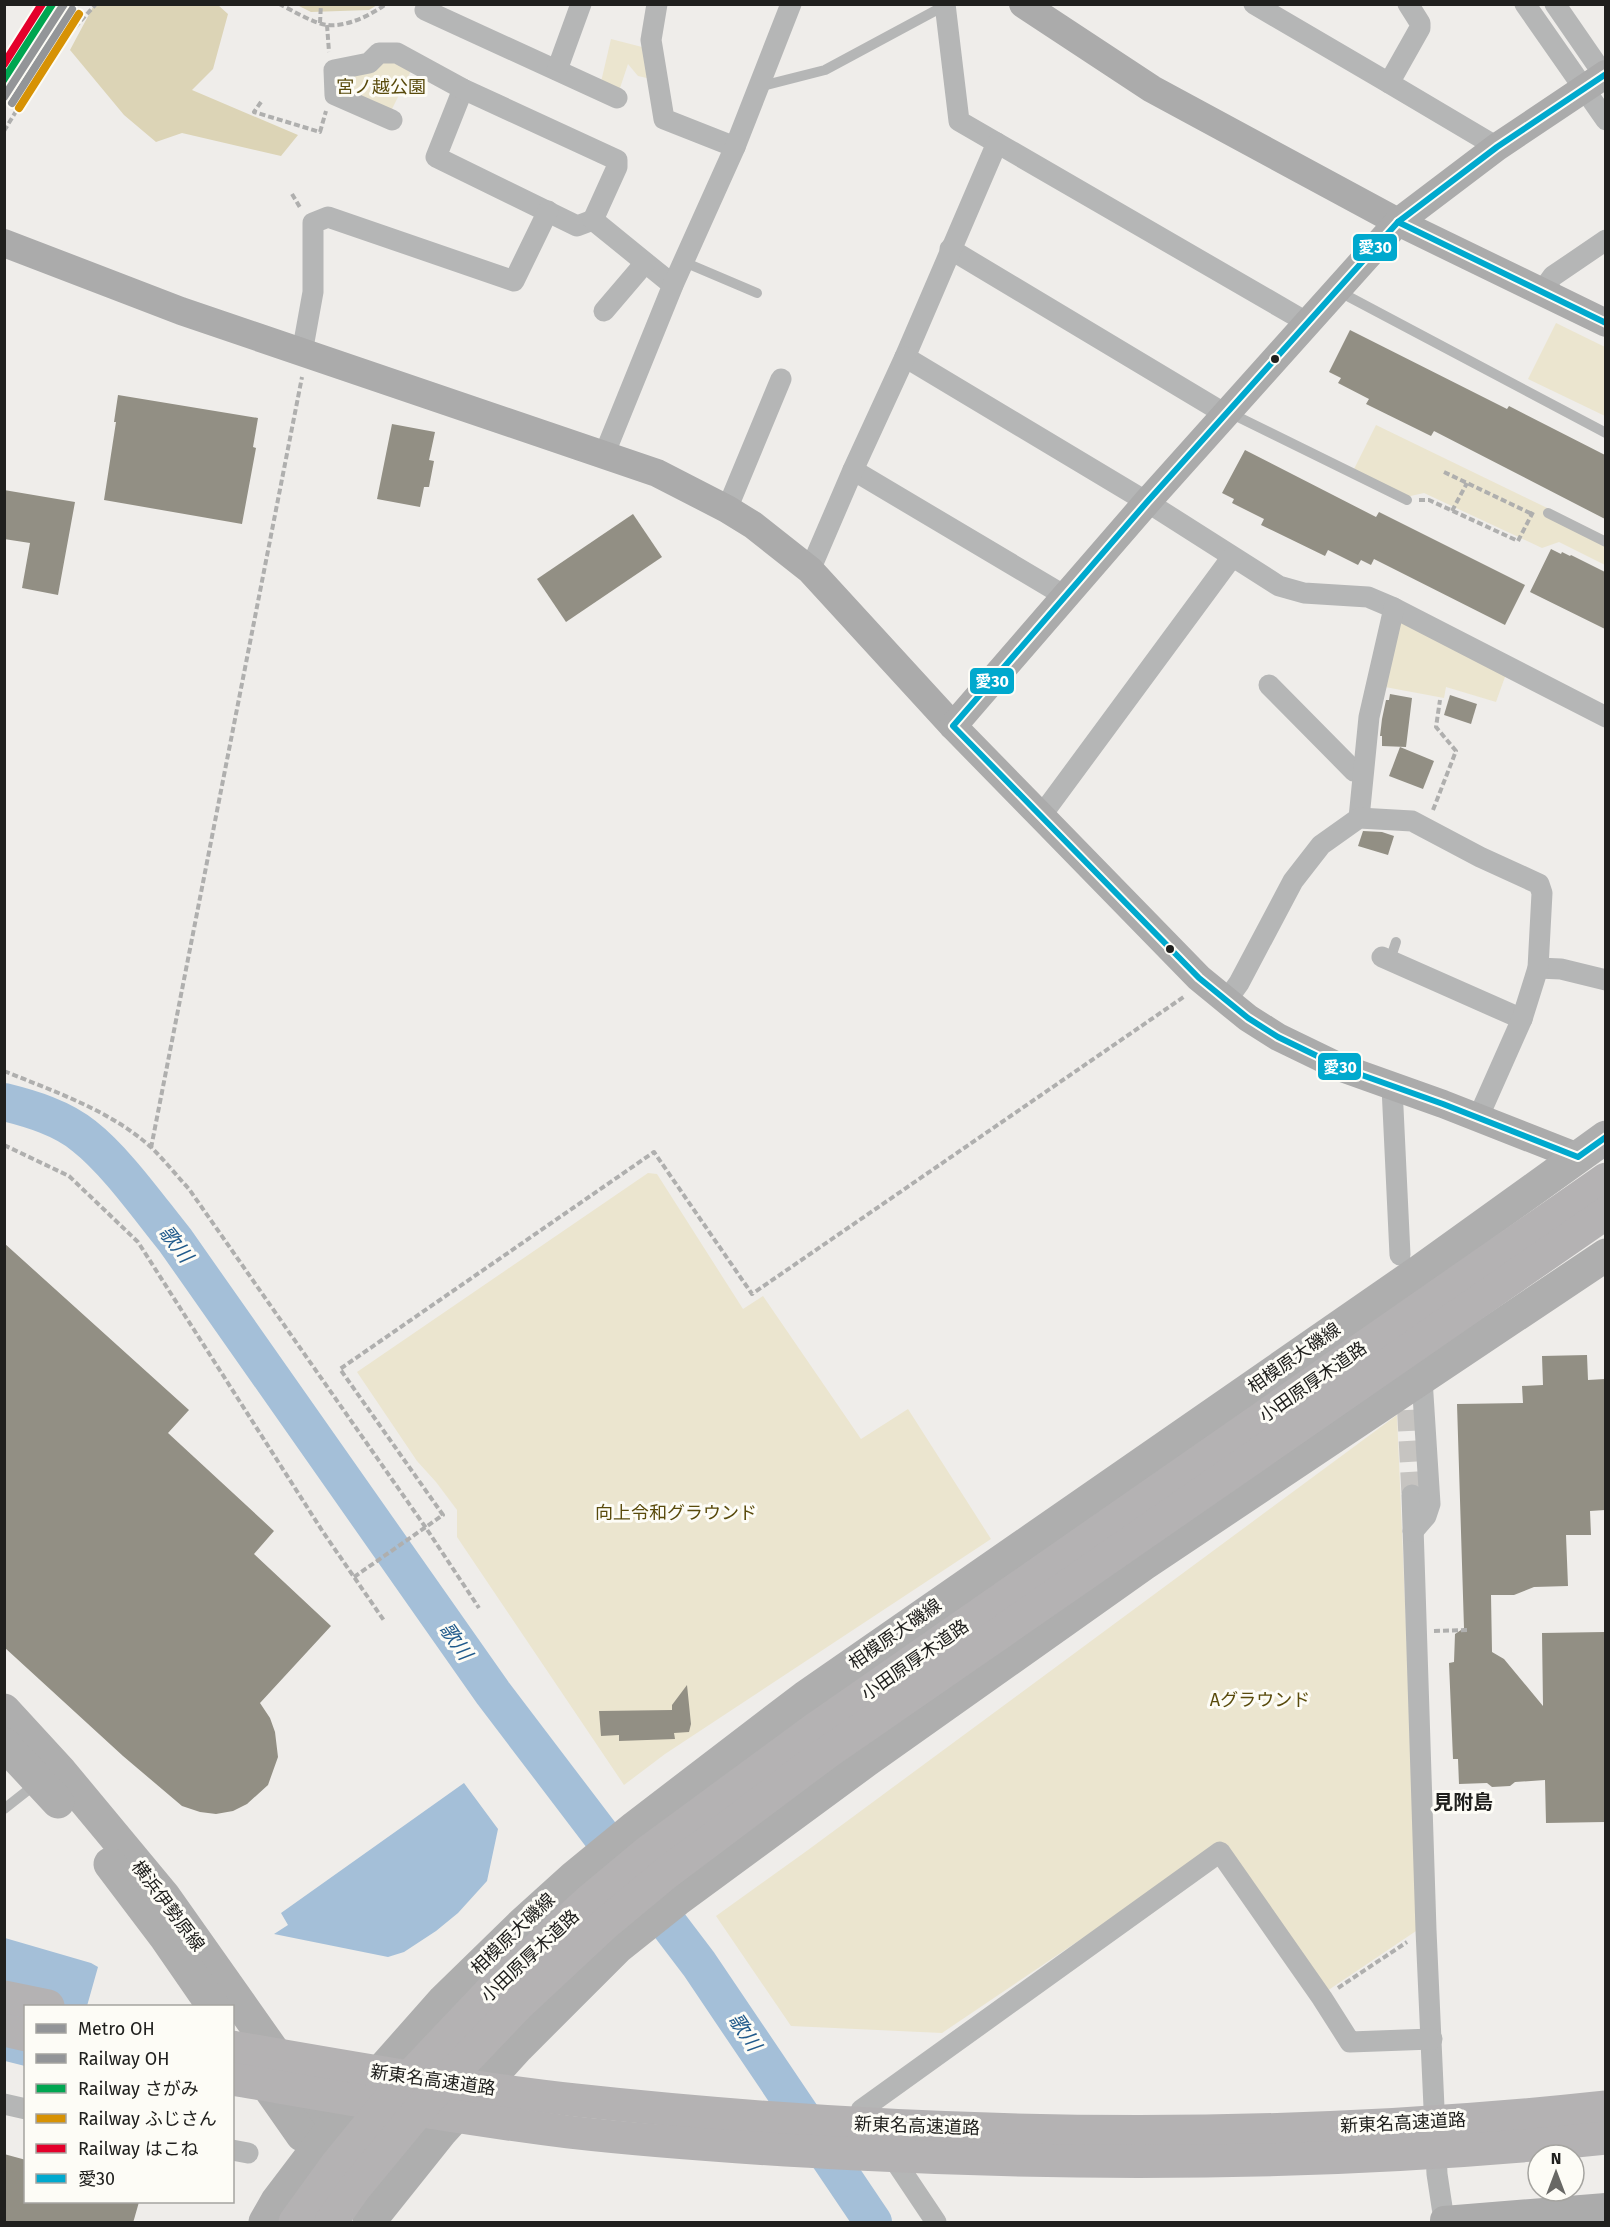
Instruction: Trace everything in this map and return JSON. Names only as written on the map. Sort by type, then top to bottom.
[{"type":"highway","name":"小田原厚木道路","points":[[295,2223],[337,2164],[399,2088],[488,1994],[597,1912],[825,1723],[1605,1179]]},
{"type":"highway","name":"小田原厚木道路","points":[[657,1863],[825,1754],[1605,1213]]},
{"type":"highway","name":"小田原厚木道路","points":[[331,2223],[354,2190],[430,2097],[517,2006],[597,1912]]},
{"type":"highway","points":[[4,1997],[39,2005]]},
{"type":"highway","points":[[4,2030],[24,2034]]},
{"type":"highway","name":"新東名高速道路","points":[[234,2047],[389,2074],[572,2099],[755,2118],[949,2128],[1148,2131],[1372,2126],[1605,2107]]},
{"type":"highway","name":"新東名高速道路","points":[[234,2079],[375,2104],[569,2132],[756,2149],[948,2159],[1145,2162],[1371,2155],[1537,2145],[1605,2138]]},
{"type":"main road","name":"相模原大磯線","points":[[369,2223],[448,2123],[518,2047],[597,1912],[657,1863],[805,1697],[1411,1277],[1605,1137]]},
{"type":"main road","name":"相模原大磯線","points":[[657,1863],[866,1761],[1144,1564],[1605,1255]]},
{"type":"main road","name":"横浜伊勢原線","points":[[4,1710],[61,1772],[164,1896],[233,2005]]},
{"type":"main road","name":"横浜伊勢原線","points":[[4,1744],[40,1781],[117,1872],[212,2005]]},
{"type":"main road","name":"相模原大磯線","points":[[265,2223],[277,2201],[343,2114],[444,2000],[522,1924],[597,1912]]},
{"type":"main road","name":"横浜伊勢原線","points":[[234,2006],[309,2124],[234,2037]]},
{"type":"street","points":[[557,70],[581,4]]},
{"type":"street","points":[[657,4],[651,40],[664,119],[735,147]]},
{"type":"street","points":[[604,455],[673,285],[735,147],[791,4]]},
{"type":"street","points":[[1023,4],[1152,89],[1398,222],[1605,323]]},
{"type":"street","points":[[1254,4],[1497,147]]},
{"type":"street","points":[[1389,83],[1420,27],[1408,4]]},
{"type":"street","points":[[1526,4],[1600,79]]},
{"type":"street","points":[[1555,4],[1600,79],[1605,120]]},
{"type":"street","points":[[944,5],[959,121],[1308,323]]},
{"type":"street","points":[[425,10],[617,98]]},
{"type":"street","points":[[392,120],[335,95],[334,70],[369,63],[379,53],[397,53],[463,89],[617,160],[617,167],[592,220],[576,226],[436,157],[463,89]]},
{"type":"street","points":[[953,726],[1148,501],[1398,222],[1497,147],[1600,79]]},
{"type":"street","points":[[810,570],[997,143]]},
{"type":"street","points":[[304,353],[313,292],[313,223],[328,217],[514,281],[548,211]]},
{"type":"street","points":[[592,220],[673,285]]},
{"type":"street","points":[[1542,291],[1553,276],[1605,240]]},
{"type":"street","points":[[4,243],[181,311],[657,473],[727,508],[753,525],[810,570],[953,726],[1202,980],[1248,1018],[1278,1037],[1341,1068],[1578,1157]]},
{"type":"street","points":[[950,249],[1228,414]]},
{"type":"street","points":[[604,311],[645,263]]},
{"type":"street","points":[[905,357],[1148,501],[1279,586],[1304,593],[1368,597],[1394,608],[1605,717]]},
{"type":"street","points":[[727,508],[781,402],[781,379]]},
{"type":"street","points":[[853,470],[1065,596]]},
{"type":"street","points":[[1041,816],[1232,557]]},
{"type":"street","points":[[1359,818],[1369,717],[1394,608]]},
{"type":"street","points":[[1269,685],[1353,771],[1362,772]]},
{"type":"street","points":[[1226,1001],[1239,983],[1293,881],[1321,845],[1359,818],[1412,821],[1426,828],[1477,864],[1539,884],[1542,893],[1538,968],[1522,1019],[1478,1118]]},
{"type":"street","points":[[1390,953],[1522,1019]]},
{"type":"street","points":[[1538,968],[1561,969],[1605,980]]},
{"type":"street","points":[[1392,1086],[1400,1255]]},
{"type":"street","points":[[1413,1531],[1426,1516],[1430,1504],[1422,1379]]},
{"type":"street","points":[[1412,1495],[1426,1930],[1437,2174],[1444,2221],[1605,2206]]},
{"type":"street","points":[[936,2223],[861,2110],[1220,1852],[1350,2042],[1432,2039]]},
{"type":"street","points":[[4,2104],[24,2109]]},
{"type":"lane","points":[[758,87],[825,70],[944,5]]},
{"type":"lane","points":[[684,262],[757,294]]},
{"type":"lane","points":[[1338,291],[1605,433]]},
{"type":"lane","points":[[1228,414],[1407,500]]},
{"type":"lane","points":[[1548,513],[1605,542]]},
{"type":"lane","points":[[4,1809],[40,1781]]},
{"type":"path","points":[[4,131],[51,54],[96,4]]},
{"type":"path","points":[[279,4],[327,26],[347,23],[376,11],[386,4]]},
{"type":"path","points":[[320,23],[321,4]]},
{"type":"path","points":[[261,102],[254,112],[320,132],[327,104],[335,95]]},
{"type":"path","points":[[151,1148],[304,353]]},
{"type":"path","points":[[1444,472],[1532,514]]},
{"type":"path","points":[[1452,511],[1467,483]]},
{"type":"path","points":[[1407,500],[1429,500],[1518,541],[1536,507],[1548,513]]},
{"type":"path","points":[[1426,828],[1456,751],[1436,727],[1440,700]]},
{"type":"path","points":[[354,1577],[443,1515],[340,1369],[654,1152],[752,1294],[1190,992],[1202,980]]},
{"type":"path","points":[[4,1071],[86,1104],[122,1126],[151,1148],[189,1190],[426,1528],[478,1608]]},
{"type":"path","points":[[4,1145],[69,1176],[138,1242],[317,1522],[385,1622]]},
{"type":"path","points":[[1322,1998],[1426,1930]]},
{"type":"green space","points":[[611,39],[642,47],[647,78],[638,76],[628,64],[619,91],[601,82]]},
{"type":"green space","name":"宮ノ越公園","points":[[384,59],[412,69],[390,113],[345,91],[344,82],[352,73]]},
{"type":"green space","points":[[1556,323],[1605,347],[1605,416],[1528,379]]},
{"type":"green space","points":[[1376,425],[1605,536],[1605,565],[1559,542],[1542,548],[1424,493],[1406,497],[1353,471]]},
{"type":"green space","points":[[1400,621],[1506,674],[1496,702],[1446,687],[1444,698],[1385,687]]},
{"type":"green space","name":"向上令和グラウンド","points":[[648,1173],[657,1174],[743,1309],[763,1296],[861,1439],[908,1409],[991,1539],[665,1754],[624,1785],[457,1537],[457,1510],[417,1461],[357,1372]]},
{"type":"green space","name":"Aグラウンド","points":[[1397,1415],[1419,1929],[1324,1993],[1222,1844],[942,2033],[791,2026],[716,1916]]},
{"type":"shaded area","points":[[94,5],[218,5],[228,14],[213,69],[192,90],[298,135],[281,156],[182,133],[156,142],[124,115],[70,50]]},
{"type":"shaded area","points":[[297,5],[377,5],[369,10],[311,12]]},
{"type":"water","points":[[464,1783],[498,1829],[487,1881],[458,1913],[436,1931],[404,1952],[388,1957],[274,1934],[288,1925],[281,1913]]},
{"type":"water","points":[[5,1938],[98,1967],[87,2005],[24,2005],[24,2066],[5,2061]]},
{"type":"building","points":[[1350,330],[1507,409],[1509,406],[1605,455],[1605,519],[1434,431],[1431,436],[1366,404],[1369,399],[1338,383],[1341,378],[1329,372]]},
{"type":"building","points":[[118,395],[258,418],[253,447],[256,448],[242,524],[104,500]]},
{"type":"building","points":[[392,424],[435,432],[429,460],[434,461],[429,487],[424,487],[420,507],[377,499]]},
{"type":"building","points":[[1245,450],[1376,517],[1379,512],[1525,585],[1505,625],[1374,559],[1371,565],[1361,560],[1358,565],[1328,550],[1325,556],[1261,525],[1264,519],[1232,503],[1234,499],[1222,493]]},
{"type":"building","points":[[4,490],[75,502],[58,595],[22,588],[30,543],[4,539]]},
{"type":"building","points":[[633,514],[662,557],[566,622],[537,579]]},
{"type":"building","points":[[1551,549],[1561,554],[1562,552],[1571,555],[1605,572],[1605,629],[1530,592]]},
{"type":"building","points":[[1390,694],[1412,698],[1406,747],[1382,746],[1382,736],[1380,736],[1382,719],[1386,700],[1389,700]]},
{"type":"building","points":[[1450,695],[1477,704],[1471,724],[1444,715]]},
{"type":"building","points":[[1400,747],[1434,761],[1423,789],[1389,776]]},
{"type":"building","points":[[1363,831],[1382,832],[1394,836],[1388,855],[1358,846]]},
{"type":"building","points":[[4,1243],[189,1410],[168,1433],[274,1531],[254,1554],[331,1626],[260,1703],[270,1718],[275,1732],[278,1757],[268,1785],[247,1804],[233,1811],[216,1814],[182,1806],[123,1756],[4,1647]]},
{"type":"building","points":[[1587,1355],[1588,1380],[1605,1379],[1605,1510],[1590,1511],[1591,1535],[1566,1535],[1568,1586],[1534,1587],[1514,1595],[1491,1595],[1492,1652],[1504,1659],[1543,1706],[1542,1633],[1605,1632],[1605,1822],[1546,1823],[1545,1780],[1515,1782],[1510,1786],[1492,1787],[1487,1783],[1459,1784],[1458,1759],[1453,1759],[1449,1663],[1454,1662],[1455,1634],[1464,1628],[1457,1404],[1523,1403],[1522,1386],[1543,1385],[1542,1356]]},
{"type":"building","points":[[687,1685],[691,1724],[689,1732],[674,1733],[675,1739],[619,1741],[619,1735],[601,1736],[599,1711],[672,1710],[672,1705]]},
{"type":"building","points":[[4,2154],[24,2159],[24,2203],[139,2203],[133,2223],[4,2223]]},
{"type":"waterway","name":"歌川","points":[[4,1102],[56,1119],[84,1136],[120,1171],[175,1240],[493,1693],[699,1964],[873,2222]]},
{"type":"tunnel","points":[[1406,1379],[1412,1495]]},
{"type":"metro line","name":"OH","points":[[4,97],[64,4]]},
{"type":"rail line","name":"はこね","points":[[4,64],[42,4]]},
{"type":"rail line","name":"さがみ","points":[[4,80],[53,4]]},
{"type":"rail line","name":"OH","points":[[12,103],[72,9]]},
{"type":"rail line","name":"ふじさん","points":[[19,108],[79,14]]},
{"type":"transit line","name":"愛30","points":[[1606,74],[1497,147],[1398,222],[1147,502],[953,726],[1199,978],[1248,1018],[1278,1037],[1342,1068],[1443,1104],[1578,1157],[1606,1137]]},
{"type":"transit line","name":"愛30","points":[[1398,222],[1606,323]]},
{"type":"district","name":"見附島","points":[[1463,1802]]}]
